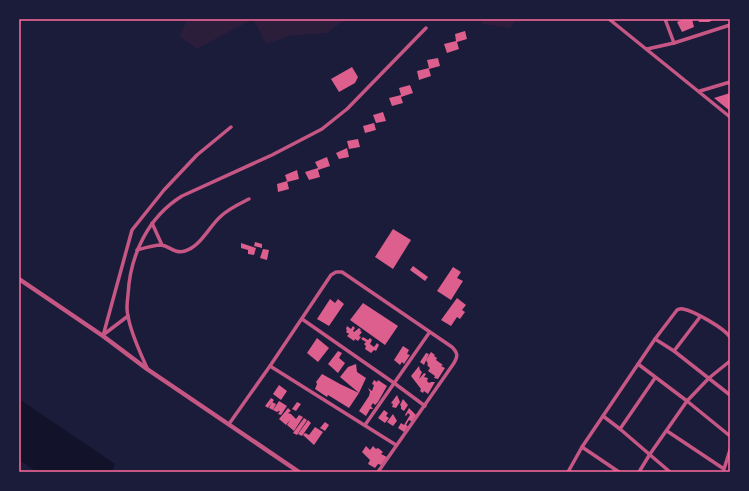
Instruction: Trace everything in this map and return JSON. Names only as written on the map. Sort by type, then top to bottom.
[{"type":"street","points":[[609,19],[700,91],[730,117]]},
{"type":"street","points":[[665,19],[674,43]]},
{"type":"street","points":[[647,49],[674,43],[730,25]]},
{"type":"street","points":[[147,369],[128,316],[128,294],[130,275],[137,250],[152,223],[170,203],[182,196],[303,140],[334,121],[426,28]]},
{"type":"street","points":[[700,91],[730,82]]},
{"type":"street","points":[[103,336],[132,230],[164,190],[197,155],[231,126]]},
{"type":"street","points":[[137,250],[162,245],[173,250],[181,251],[194,247],[221,216],[249,199]]},
{"type":"street","points":[[152,223],[162,245]]},
{"type":"street","points":[[229,424],[331,275],[339,272],[346,275],[455,350],[457,356],[454,364],[378,472]]},
{"type":"street","points":[[19,279],[103,336],[147,369],[299,472]]},
{"type":"street","points":[[568,472],[582,447],[654,340],[679,309],[683,308],[724,330],[730,337]]},
{"type":"street","points":[[103,336],[128,316]]},
{"type":"street","points":[[674,351],[700,317]]},
{"type":"street","points":[[302,319],[425,406]]},
{"type":"street","points":[[365,425],[429,333]]},
{"type":"street","points":[[654,340],[674,351],[730,395]]},
{"type":"street","points":[[640,472],[650,454],[687,401],[730,361]]},
{"type":"street","points":[[638,364],[730,436]]},
{"type":"street","points":[[270,366],[396,445]]},
{"type":"street","points":[[620,429],[655,378]]},
{"type":"street","points":[[603,416],[670,472]]},
{"type":"street","points":[[667,431],[723,470],[730,450]]},
{"type":"street","points":[[582,447],[619,472]]},
{"type":"shaded area","points":[[188,19],[253,19],[197,49],[179,36]]},
{"type":"shaded area","points":[[253,19],[346,19],[327,33],[289,36],[266,44]]},
{"type":"shaded area","points":[[483,19],[518,19],[510,28],[482,24]]},
{"type":"shaded area","points":[[19,399],[115,464],[112,472],[37,472],[19,460]]},
{"type":"building","points":[[684,19],[692,19],[694,27],[682,32],[677,22]]},
{"type":"building","points":[[698,19],[715,19],[709,22],[699,22]]},
{"type":"building","points":[[465,31],[467,39],[457,42],[459,49],[447,53],[444,44],[456,41],[455,34]]},
{"type":"building","points":[[438,58],[440,66],[429,69],[431,76],[419,80],[417,71],[429,68],[427,60]]},
{"type":"building","points":[[352,67],[358,77],[355,83],[339,92],[331,79]]},
{"type":"building","points":[[410,85],[413,93],[401,97],[403,103],[392,106],[389,98],[401,95],[399,88]]},
{"type":"building","points":[[730,93],[730,111],[714,98]]},
{"type":"building","points":[[383,112],[386,121],[376,123],[373,115]]},
{"type":"building","points":[[374,123],[376,130],[365,133],[363,126]]},
{"type":"building","points":[[358,139],[360,147],[349,149],[347,141]]},
{"type":"building","points":[[347,148],[349,157],[339,159],[336,153]]},
{"type":"building","points":[[327,157],[330,166],[318,170],[320,177],[309,180],[305,172],[318,168],[315,162]]},
{"type":"building","points":[[297,170],[299,179],[287,182],[289,189],[278,192],[277,184],[287,181],[285,175]]},
{"type":"building","points":[[393,229],[411,240],[393,269],[375,257]]},
{"type":"building","points":[[255,242],[262,244],[262,248],[254,246]]},
{"type":"building","points":[[241,243],[256,248],[254,255],[248,254],[248,250],[241,248]]},
{"type":"building","points":[[263,249],[269,250],[267,260],[260,258]]},
{"type":"building","points":[[413,266],[428,277],[425,281],[410,270]]},
{"type":"building","points":[[453,267],[461,272],[457,278],[463,281],[451,300],[437,291]]},
{"type":"building","points":[[457,298],[466,305],[462,310],[465,312],[460,319],[457,317],[451,326],[441,320]]},
{"type":"building","points":[[330,299],[335,303],[338,299],[344,304],[329,326],[317,319]]},
{"type":"building","points":[[363,303],[398,326],[385,345],[350,320]]},
{"type":"building","points":[[347,326],[351,329],[353,326],[355,328],[353,331],[354,332],[359,328],[361,330],[360,331],[362,332],[359,336],[361,337],[358,341],[355,339],[354,341],[347,336],[349,334],[346,332]]},
{"type":"building","points":[[363,337],[368,340],[370,338],[372,340],[370,344],[374,347],[377,343],[379,345],[376,351],[374,350],[371,353],[365,349],[366,346],[364,344],[366,342],[361,339]]},
{"type":"building","points":[[317,338],[329,348],[318,362],[307,353]]},
{"type":"building","points":[[403,346],[409,350],[407,354],[410,355],[404,364],[402,362],[400,365],[394,360]]},
{"type":"building","points":[[338,351],[342,353],[339,358],[345,363],[338,373],[328,364]]},
{"type":"building","points":[[431,352],[437,358],[436,360],[443,365],[441,366],[445,368],[438,379],[434,378],[435,376],[428,371],[430,368],[427,365],[426,360]]},
{"type":"building","points":[[426,353],[429,354],[424,365],[420,362]]},
{"type":"building","points":[[356,364],[357,372],[366,378],[359,393],[340,377],[348,367]]},
{"type":"building","points":[[419,366],[422,372],[419,379],[424,373],[426,374],[424,377],[428,378],[427,381],[429,383],[435,382],[428,394],[424,391],[423,393],[420,391],[421,389],[411,376]]},
{"type":"building","points":[[322,374],[359,393],[349,408],[315,389],[317,384],[316,382]]},
{"type":"building","points":[[374,380],[377,382],[378,380],[387,386],[378,402],[375,405],[373,403],[371,406],[373,409],[370,409],[366,416],[359,411],[369,396],[370,392],[368,388],[372,391],[374,385],[372,384]]},
{"type":"building","points":[[279,385],[287,391],[281,400],[273,394]]},
{"type":"building","points":[[397,395],[400,402],[396,408],[392,407],[393,404],[391,403]]},
{"type":"building","points":[[271,398],[274,400],[268,408],[265,406]]},
{"type":"building","points":[[403,399],[408,405],[404,411],[401,409],[400,405]]},
{"type":"building","points":[[279,401],[287,406],[281,415],[278,414],[280,411],[277,412],[273,410]]},
{"type":"building","points":[[272,402],[276,404],[273,410],[269,408]]},
{"type":"building","points":[[297,402],[301,404],[296,411],[292,409]]},
{"type":"building","points":[[288,408],[291,411],[288,413],[296,419],[299,415],[303,417],[294,431],[287,425],[290,420],[286,425],[279,419]]},
{"type":"building","points":[[409,408],[416,415],[413,422],[409,420],[406,425],[408,426],[404,432],[398,428],[401,423],[404,425],[410,415],[408,413],[406,416],[405,415]]},
{"type":"building","points":[[384,410],[388,413],[386,416],[389,418],[385,423],[378,418]]},
{"type":"building","points":[[393,414],[397,421],[393,426],[387,422]]},
{"type":"building","points":[[304,418],[307,420],[297,435],[293,433]]},
{"type":"building","points":[[308,420],[311,423],[302,436],[298,434]]},
{"type":"building","points":[[325,422],[329,425],[325,431],[320,428]]},
{"type":"building","points":[[315,427],[323,432],[314,445],[303,435],[305,433],[309,435]]},
{"type":"building","points":[[366,446],[370,450],[373,446],[376,449],[378,448],[383,452],[381,454],[387,457],[381,465],[378,464],[375,468],[368,464],[370,460],[362,452]]}]
